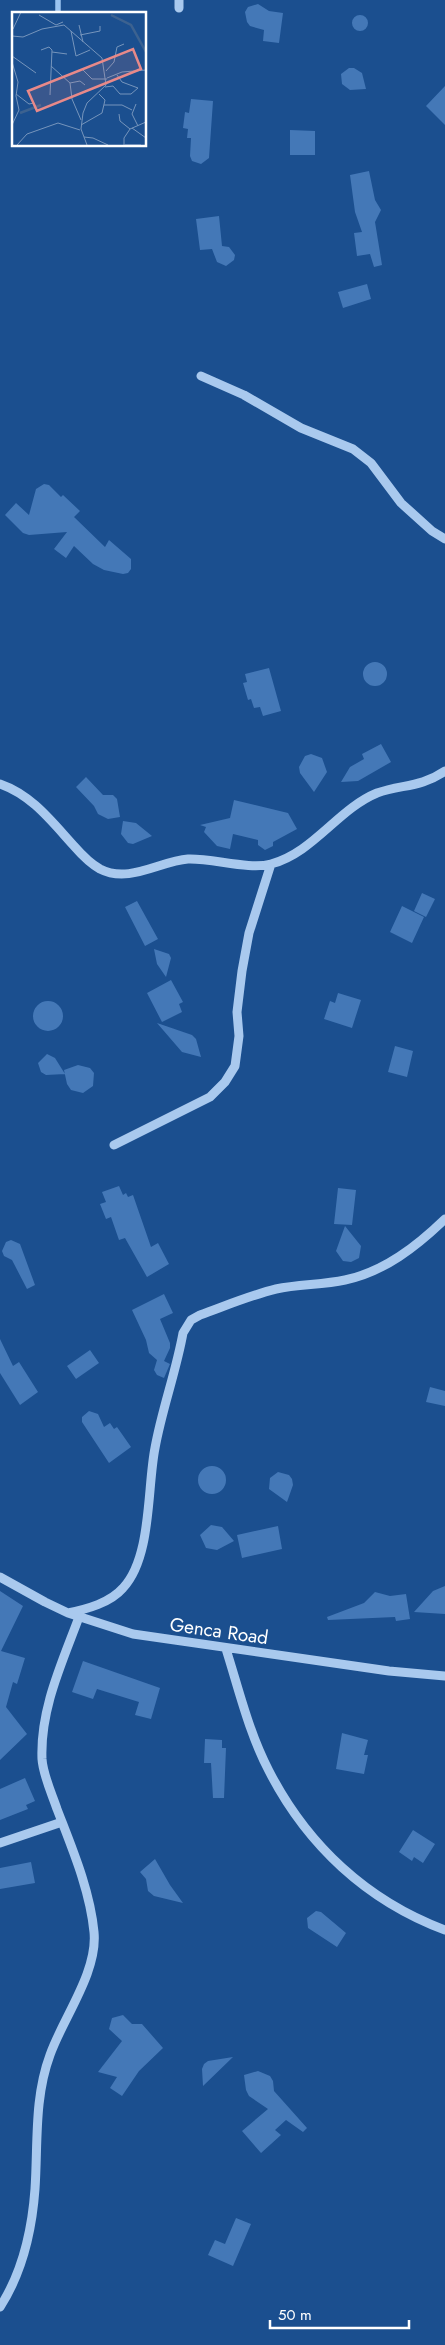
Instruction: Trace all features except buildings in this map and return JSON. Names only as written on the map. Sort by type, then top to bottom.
[{"type":"street","points":[[201,376],[244,395],[301,428],[353,449],[371,462],[402,503],[432,531],[445,539]]},
{"type":"street","points":[[0,784],[12,788],[32,801],[79,851],[99,868],[111,872],[130,873],[187,859],[272,864],[296,853],[347,812],[378,793],[419,785],[445,771]]},
{"type":"street","points":[[114,1145],[210,1097],[225,1082],[235,1066],[239,1036],[237,1012],[242,971],[249,933],[272,864]]},
{"type":"street","points":[[68,1613],[92,1607],[114,1596],[124,1588],[134,1571],[142,1546],[155,1448],[183,1333],[191,1320],[200,1315],[276,1289],[344,1280],[369,1273],[394,1260],[424,1240],[445,1219]]},
{"type":"street","name":"Genca Road","points":[[0,1577],[68,1613],[132,1634],[389,1672],[445,1676]]},
{"type":"street","points":[[0,2307],[16,2275],[31,2226],[35,2189],[36,2119],[49,2056],[89,1968],[93,1950],[94,1933],[90,1909],[79,1870],[42,1761],[43,1729],[51,1692],[79,1617]]},
{"type":"street","points":[[226,1649],[249,1724],[269,1771],[302,1825],[337,1865],[377,1896],[417,1920],[445,1930]]},
{"type":"street","points":[[0,1843],[62,1822]]},
{"type":"waterway","points":[[58,0],[58,12]]}]
